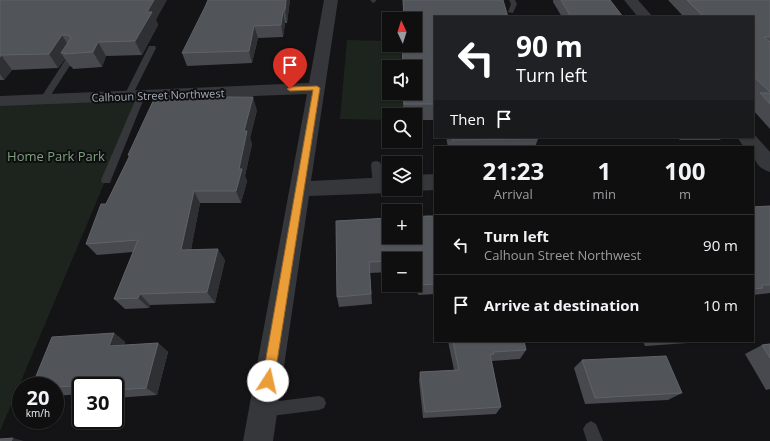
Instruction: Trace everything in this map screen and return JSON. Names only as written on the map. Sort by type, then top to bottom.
[{"type":"street","points":[[258,441],[331,0]]},
{"type":"street","points":[[631,0],[645,16]]},
{"type":"street","name":"Calhoun Street Northwest","points":[[0,101],[317,88]]},
{"type":"street","points":[[747,138],[753,146]]},
{"type":"street","points":[[754,147],[770,166]]},
{"type":"street","points":[[754,168],[770,166]]},
{"type":"street","points":[[422,183],[434,182]]},
{"type":"street","points":[[300,188],[382,185]]},
{"type":"lane","points":[[511,12],[514,4],[512,0]]},
{"type":"lane","points":[[106,180],[134,96],[152,48]]},
{"type":"lane","points":[[44,99],[74,53]]},
{"type":"lane","points":[[376,165],[382,182]]},
{"type":"lane","points":[[263,410],[318,403]]},
{"type":"green space","points":[[347,40],[382,41],[382,52],[406,52],[401,53],[402,60],[382,60],[382,100],[408,100],[405,108],[382,108],[382,120],[340,119]]},
{"type":"green space","name":"Home Park Park","points":[[141,96],[23,377],[12,377],[12,402],[0,431],[0,102]]},
{"type":"building","points":[[0,0],[154,0],[147,12],[152,12],[135,41],[98,42],[93,52],[64,54],[65,53],[61,53],[71,38],[68,35],[62,35],[49,54],[1,55],[0,57]]},
{"type":"building","points":[[208,0],[286,0],[281,25],[254,26],[249,51],[182,53]]},
{"type":"building","points":[[403,0],[503,0],[508,16],[434,16],[434,104],[404,104],[404,100],[422,100],[422,60],[403,60],[402,52],[422,52],[422,12],[404,12]]},
{"type":"building","points":[[561,0],[610,0],[622,16],[570,16]]},
{"type":"building","points":[[687,0],[770,0],[770,37],[764,37],[770,42],[770,92],[754,77],[754,16],[703,16]]},
{"type":"building","points":[[760,93],[770,93],[770,104]]},
{"type":"building","points":[[155,97],[253,97],[244,131],[247,131],[239,169],[242,169],[236,191],[194,191],[181,250],[218,249],[207,292],[140,294],[138,298],[114,299],[138,240],[86,244],[101,204],[106,204],[130,155],[128,155]]},
{"type":"building","points":[[452,138],[538,139],[452,140]]},
{"type":"building","points":[[770,206],[770,285],[761,285],[763,288],[754,289],[754,207]]},
{"type":"building","points":[[422,216],[434,216],[434,284],[422,285],[422,252],[382,252],[382,261],[369,262],[371,294],[337,297],[336,221],[382,218],[382,244],[422,244]]},
{"type":"building","points":[[114,333],[109,346],[158,343],[146,388],[124,389],[124,377],[72,377],[72,386],[64,387],[64,377],[36,377],[52,337]]},
{"type":"building","points":[[453,342],[524,342],[526,350],[493,352],[494,354],[490,355],[501,407],[425,412],[420,372],[459,370]]},
{"type":"building","points":[[770,344],[770,358],[762,345]]},
{"type":"building","points":[[666,356],[682,393],[595,398],[582,360]]},
{"type":"building","points":[[13,438],[11,441],[0,441],[0,439]]},
{"type":"route","points":[[268,381],[317,88],[290,89]]}]
